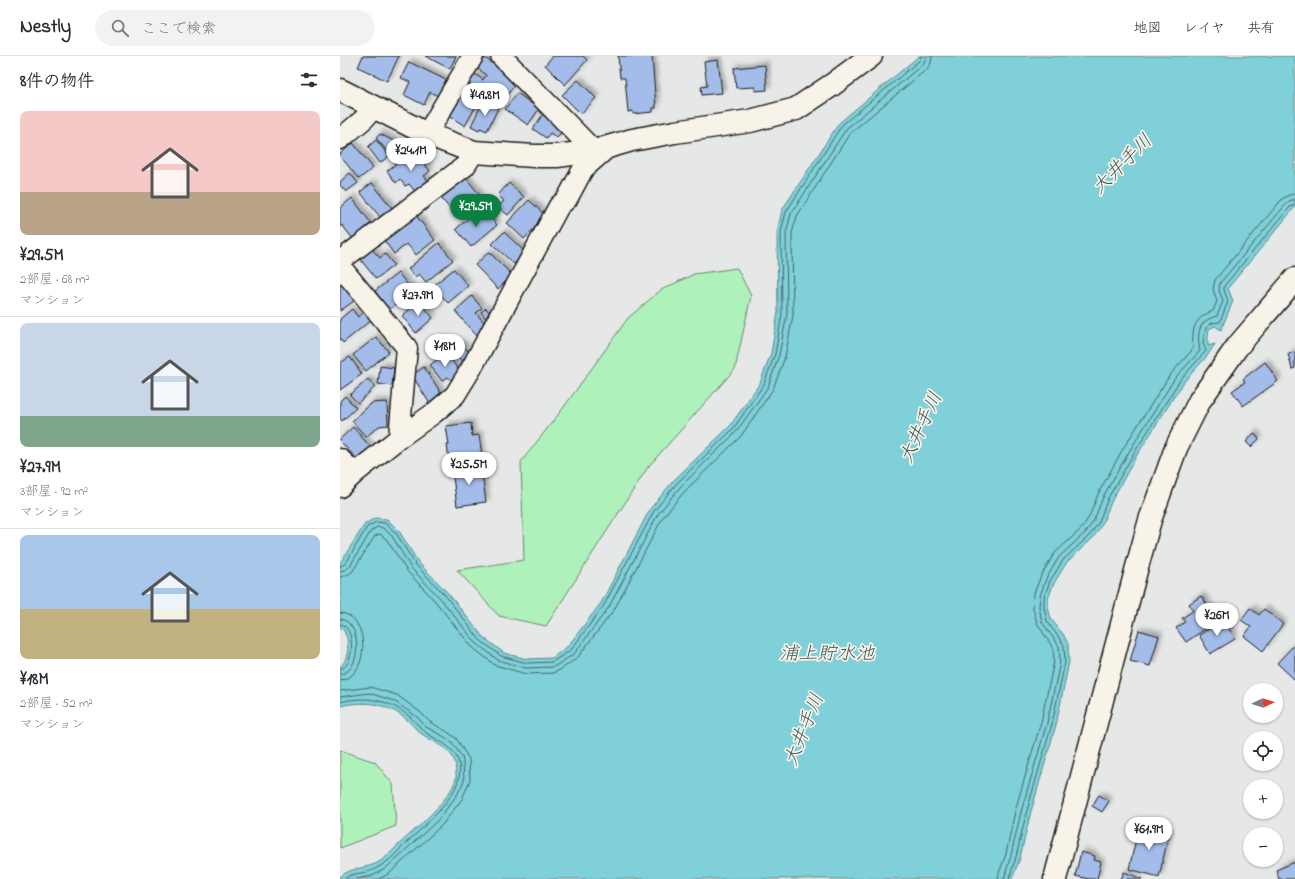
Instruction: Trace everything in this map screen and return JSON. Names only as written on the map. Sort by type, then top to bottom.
[{"type":"street","points":[[427,134],[473,56]]},
{"type":"street","points":[[501,56],[600,149]]},
{"type":"street","points":[[340,90],[427,134],[474,152],[558,156],[600,149],[632,140],[674,132],[750,121],[796,109],[871,56]]},
{"type":"street","points":[[340,139],[364,119],[374,107]]},
{"type":"street","points":[[340,487],[355,472],[434,413],[455,395],[472,369],[559,206],[567,199],[583,169],[600,149]]},
{"type":"street","points":[[340,261],[465,166],[474,152]]},
{"type":"street","points":[[340,266],[407,348],[399,438]]},
{"type":"street","points":[[1055,879],[1150,520],[1176,448],[1200,400],[1236,347],[1295,279]]},
{"type":"street","points":[[340,459],[355,472]]},
{"type":"green space","points":[[737,268],[751,296],[735,369],[648,467],[546,626],[499,616],[457,570],[524,560],[521,462],[561,411],[628,318],[661,290],[694,274]]},
{"type":"green space","points":[[340,750],[375,762],[393,784],[396,826],[340,848]]},
{"type":"water","name":"浦上貯水池","points":[[919,56],[1295,56],[1295,207],[1228,288],[1233,301],[1221,330],[1215,326],[1209,329],[1208,346],[1215,344],[1207,356],[1183,383],[1137,455],[1112,500],[1102,524],[1093,538],[1067,562],[1054,583],[1048,599],[1051,619],[1063,634],[1068,644],[1069,662],[1056,725],[1030,815],[1020,858],[1012,879],[340,879],[340,877],[349,871],[369,866],[387,856],[432,813],[448,795],[456,778],[455,762],[448,751],[426,737],[400,714],[391,709],[372,704],[362,703],[340,706],[340,667],[345,661],[348,650],[347,638],[343,629],[340,628],[340,563],[365,524],[375,518],[387,519],[399,531],[418,562],[447,592],[483,637],[504,653],[527,659],[552,658],[568,646],[601,603],[650,509],[674,480],[730,426],[760,383],[771,353],[778,313],[777,232],[782,210],[839,123]]},
{"type":"building","points":[[363,56],[399,56],[387,81],[358,67]]},
{"type":"building","points":[[425,56],[456,56],[450,69]]},
{"type":"building","points":[[553,56],[583,56],[587,60],[565,85],[545,65]]},
{"type":"building","points":[[618,56],[652,56],[656,108],[653,108],[653,112],[633,114],[633,111],[628,112],[625,78],[620,78]]},
{"type":"building","points":[[485,58],[517,82],[503,100],[492,91],[495,88],[492,85],[484,95],[468,83],[475,74],[483,80],[486,75],[477,68]]},
{"type":"building","points":[[718,60],[722,93],[702,95],[701,87],[707,86],[704,62]]},
{"type":"building","points":[[409,62],[446,80],[438,96],[430,92],[424,105],[404,95],[410,82],[401,78]]},
{"type":"building","points":[[765,65],[767,90],[755,91],[755,87],[736,88],[734,68]]},
{"type":"building","points":[[578,80],[596,98],[581,114],[562,95]]},
{"type":"building","points":[[465,87],[481,97],[465,126],[448,115]]},
{"type":"building","points":[[517,93],[539,109],[528,125],[505,109]]},
{"type":"building","points":[[483,101],[498,108],[487,131],[480,128],[479,130],[471,126]]},
{"type":"building","points":[[543,114],[563,129],[557,138],[550,133],[546,138],[533,129]]},
{"type":"building","points":[[380,134],[407,148],[395,160],[376,138]]},
{"type":"building","points":[[376,140],[389,156],[380,163],[368,147]]},
{"type":"building","points":[[353,143],[373,168],[359,179],[340,156],[340,154]]},
{"type":"building","points":[[413,150],[430,171],[424,176],[430,183],[417,194],[409,184],[405,186],[400,179],[396,183],[387,171]]},
{"type":"building","points":[[350,173],[358,183],[346,192],[340,185],[340,182]]},
{"type":"building","points":[[465,177],[480,195],[456,216],[441,198]]},
{"type":"building","points":[[372,183],[392,208],[380,217],[360,192]]},
{"type":"building","points":[[509,183],[524,197],[508,215],[498,207],[504,201],[498,195]]},
{"type":"building","points":[[352,198],[371,223],[353,239],[342,225],[340,227],[340,208]]},
{"type":"building","points":[[529,200],[546,216],[524,239],[507,223]]},
{"type":"building","points":[[478,210],[481,215],[485,211],[497,225],[471,247],[456,229]]},
{"type":"building","points":[[415,214],[435,240],[416,255],[407,244],[394,254],[383,239]]},
{"type":"building","points":[[504,232],[525,252],[514,264],[492,244]]},
{"type":"building","points":[[439,243],[453,260],[426,282],[419,274],[415,277],[408,269]]},
{"type":"building","points":[[372,249],[380,258],[385,254],[394,265],[376,279],[360,259]]},
{"type":"building","points":[[489,252],[512,275],[498,289],[475,265]]},
{"type":"building","points":[[454,269],[468,286],[448,303],[433,286]]},
{"type":"building","points":[[398,273],[413,291],[389,310],[375,291]]},
{"type":"building","points":[[342,284],[354,301],[340,311],[340,286]]},
{"type":"building","points":[[472,296],[482,308],[476,313],[487,326],[476,335],[455,311]]},
{"type":"building","points":[[419,301],[433,318],[416,333],[402,316]]},
{"type":"building","points":[[486,308],[492,316],[487,320],[481,312]]},
{"type":"building","points":[[352,309],[358,317],[364,312],[371,320],[343,343],[340,339],[340,319]]},
{"type":"building","points":[[376,337],[389,352],[366,371],[353,355]]},
{"type":"building","points":[[461,343],[472,356],[463,363],[452,350]]},
{"type":"building","points":[[1295,352],[1295,368],[1292,369],[1288,354]]},
{"type":"building","points":[[446,353],[461,373],[451,380],[448,377],[442,381],[430,365]]},
{"type":"building","points":[[350,357],[362,374],[340,390],[340,363]]},
{"type":"building","points":[[1265,362],[1278,381],[1243,406],[1232,391],[1245,382],[1243,379]]},
{"type":"building","points":[[380,366],[394,368],[392,386],[378,384]]},
{"type":"building","points":[[424,367],[443,396],[430,404],[412,375]]},
{"type":"building","points":[[368,379],[375,387],[358,403],[350,395]]},
{"type":"building","points":[[345,396],[356,408],[342,421],[340,418],[340,401]]},
{"type":"building","points":[[387,402],[388,425],[379,426],[366,437],[352,421],[372,403]]},
{"type":"building","points":[[471,423],[472,436],[479,435],[483,463],[454,467],[453,459],[449,460],[447,445],[449,445],[446,426]]},
{"type":"building","points":[[353,427],[372,449],[359,461],[340,441],[340,439]]},
{"type":"building","points":[[1254,433],[1259,439],[1251,447],[1246,442]]},
{"type":"building","points":[[481,467],[486,502],[457,506],[452,470]]},
{"type":"building","points":[[1201,596],[1218,620],[1186,642],[1176,628],[1185,622],[1182,618],[1193,611],[1189,604]]},
{"type":"building","points":[[1250,608],[1259,615],[1264,609],[1283,624],[1263,651],[1244,636],[1251,627],[1241,620]]},
{"type":"building","points":[[1224,620],[1235,639],[1210,654],[1199,635]]},
{"type":"building","points":[[1139,630],[1159,636],[1150,666],[1130,661]]},
{"type":"building","points":[[1295,644],[1295,680],[1277,663]]},
{"type":"building","points":[[1099,795],[1109,801],[1102,812],[1092,806]]},
{"type":"building","points":[[1139,826],[1169,833],[1159,877],[1129,869]]},
{"type":"building","points":[[1081,852],[1095,856],[1094,860],[1101,862],[1097,879],[1075,876]]},
{"type":"building","points":[[1295,862],[1295,879],[1279,879],[1276,870]]},
{"type":"building","points":[[1124,872],[1142,879],[1121,879]]},
{"type":"water label","name":"大井手川","points":[[1123,165]]},
{"type":"water label","name":"大井手川","points":[[922,428]]},
{"type":"water label","name":"大井手川","points":[[805,730]]}]
